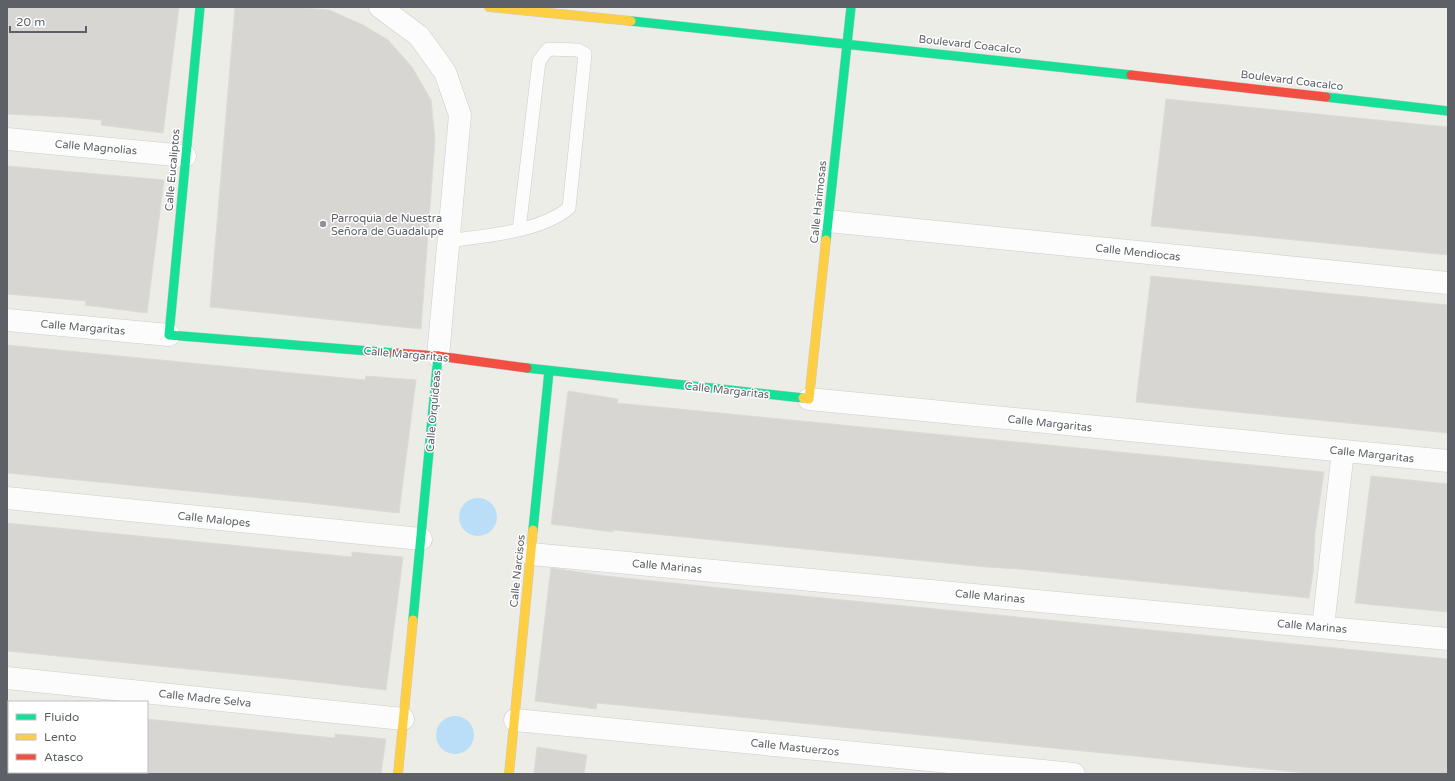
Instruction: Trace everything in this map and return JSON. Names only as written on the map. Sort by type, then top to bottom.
[{"type":"street","name":"Calle Eucaliptos","points":[[169,335],[200,7]]},
{"type":"street","name":"Calle Orquídeas","points":[[380,7],[419,36],[445,72],[460,115],[398,774]]},
{"type":"street","name":"Boulevard Coacalco","points":[[489,7],[848,43],[1448,111]]},
{"type":"street","name":"Calle Harimosas","points":[[809,400],[851,7]]},
{"type":"street","name":"Calle Magnolias","points":[[7,139],[185,156]]},
{"type":"street","name":"Calle Mendiocas","points":[[828,221],[1448,283]]},
{"type":"street","name":"Calle Margaritas","points":[[7,320],[169,335],[438,356],[549,371],[809,400],[1448,461]]},
{"type":"street","name":"Calle Narcisos","points":[[509,774],[549,371]]},
{"type":"street","points":[[1323,628],[1343,451]]},
{"type":"street","name":"Calle Malopes","points":[[7,498],[421,540]]},
{"type":"street","name":"Calle Marinas","points":[[531,554],[1448,639]]},
{"type":"street","name":"Calle Madre Selva","points":[[7,678],[403,719]]},
{"type":"street","name":"Calle Mastuerzos","points":[[515,720],[1074,774]]},
{"type":"lane","points":[[448,241],[519,230],[558,216],[569,208],[584,54],[578,50],[548,49],[539,61],[519,230]]},
{"type":"water","points":[[478,498],[488,501],[494,507],[497,517],[494,527],[488,533],[478,536],[468,533],[462,527],[459,517],[462,507],[468,501]]},
{"type":"water","points":[[455,716],[468,722],[474,735],[468,748],[455,754],[442,748],[436,735],[442,722]]},
{"type":"building","points":[[7,7],[179,7],[163,133],[101,125],[102,120],[7,114]]},
{"type":"building","name":"Parroquia de Nuestra Señora de Guadalupe","points":[[235,7],[290,7],[329,10],[363,25],[388,40],[412,67],[431,100],[435,140],[421,329],[210,307]]},
{"type":"building","points":[[1166,99],[1448,127],[1448,255],[1151,226]]},
{"type":"building","points":[[7,166],[164,180],[147,313],[85,305],[86,301],[7,294]]},
{"type":"building","points":[[1151,276],[1448,305],[1448,433],[1136,402]]},
{"type":"building","points":[[7,345],[365,380],[366,376],[416,380],[399,513],[7,473]]},
{"type":"building","points":[[568,391],[618,399],[617,403],[1324,472],[1315,533],[1313,573],[1309,598],[613,530],[613,532],[551,524]]},
{"type":"building","points":[[1371,476],[1448,484],[1448,612],[1355,603]]},
{"type":"building","points":[[7,523],[352,557],[352,552],[403,557],[386,690],[7,651]]},
{"type":"building","points":[[551,568],[606,576],[720,588],[1448,659],[1448,774],[1316,774],[597,703],[596,709],[535,701]]},
{"type":"building","points":[[148,719],[335,738],[335,734],[386,739],[381,774],[147,774]]},
{"type":"building","points":[[537,747],[587,755],[584,774],[534,774]]},
{"type":"traffic: fast","points":[[200,7],[169,335],[394,353]]},
{"type":"traffic: fast","points":[[826,240],[851,7]]},
{"type":"traffic: fast","points":[[631,21],[1131,75]]},
{"type":"traffic: fast","points":[[1326,97],[1448,111]]},
{"type":"traffic: fast","points":[[413,620],[438,356]]},
{"type":"traffic: fast","points":[[527,368],[803,398]]},
{"type":"traffic: fast","points":[[533,530],[549,371]]},
{"type":"traffic: slow","points":[[489,7],[631,21]]},
{"type":"traffic: slow","points":[[803,398],[809,399],[826,240]]},
{"type":"traffic: slow","points":[[509,774],[533,530]]},
{"type":"traffic: slow","points":[[398,774],[413,620]]},
{"type":"traffic: jam","points":[[1131,75],[1326,97]]},
{"type":"traffic: jam","points":[[394,353],[438,356],[527,368]]},
{"type":"place","name":"Parroquia de Nuestra Señora de Guadalupe","points":[[323,224]]}]
